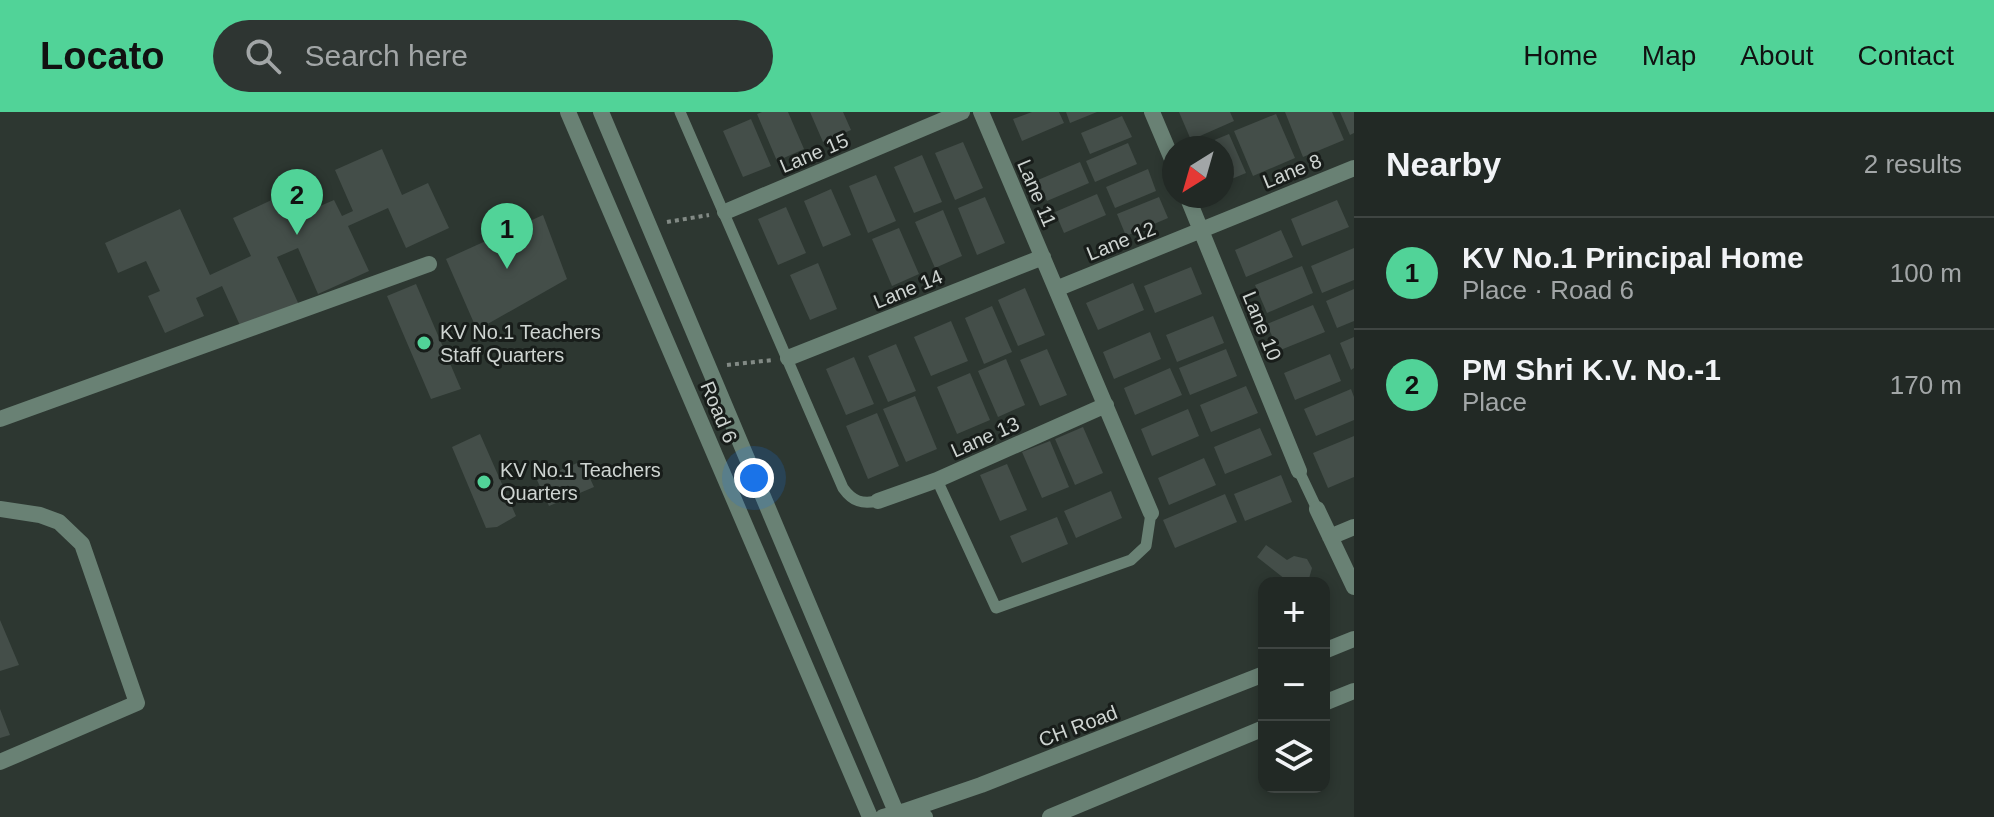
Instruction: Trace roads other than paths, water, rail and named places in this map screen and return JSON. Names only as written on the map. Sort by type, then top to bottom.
[{"type":"street","name":"Road 6","points":[[568,112],[870,817]]},
{"type":"street","name":"Road 6","points":[[601,112],[894,813]]},
{"type":"street","name":"Lane 15","points":[[725,212],[962,112]]},
{"type":"street","name":"Lane 11","points":[[981,112],[1151,513]]},
{"type":"street","points":[[1152,112],[1162,136]]},
{"type":"street","name":"Lane 8","points":[[1202,230],[1353,171]]},
{"type":"street","name":"Lane 10","points":[[1192,208],[1299,471]]},
{"type":"street","name":"Lane 12","points":[[1056,289],[1202,230]]},
{"type":"street","name":"Lane 14","points":[[788,358],[1043,257]]},
{"type":"street","points":[[0,419],[429,264]]},
{"type":"street","name":"Lane 13","points":[[878,501],[937,480],[1106,405]]},
{"type":"street","points":[[0,509],[40,515],[59,522],[82,544],[137,703],[0,762]]},
{"type":"street","points":[[1317,509],[1354,587]]},
{"type":"street","points":[[1330,537],[1354,527]]},
{"type":"street","points":[[1329,649],[1354,639]]},
{"type":"street","name":"CH Road","points":[[894,813],[981,785],[1258,676]]},
{"type":"street","points":[[1330,701],[1354,691]]},
{"type":"street","points":[[1050,817],[1258,730]]},
{"type":"street","points":[[894,813],[925,817]]},
{"type":"lane","points":[[680,112],[843,488],[851,499],[865,504],[878,501]]},
{"type":"lane","points":[[1299,471],[1317,509]]},
{"type":"lane","points":[[937,480],[996,608],[1131,560],[1146,546],[1151,513]]},
{"type":"place","name":"PM Shri K.V. No.-1","points":[[297,235]]},
{"type":"place","name":"KV No.1 Principal Home","points":[[507,269]]},
{"type":"place","name":"KV No.1 Teachers Staff Quarters","points":[[424,343]]},
{"type":"place","name":"KV No.1 Teachers Quarters","points":[[484,482]]}]
